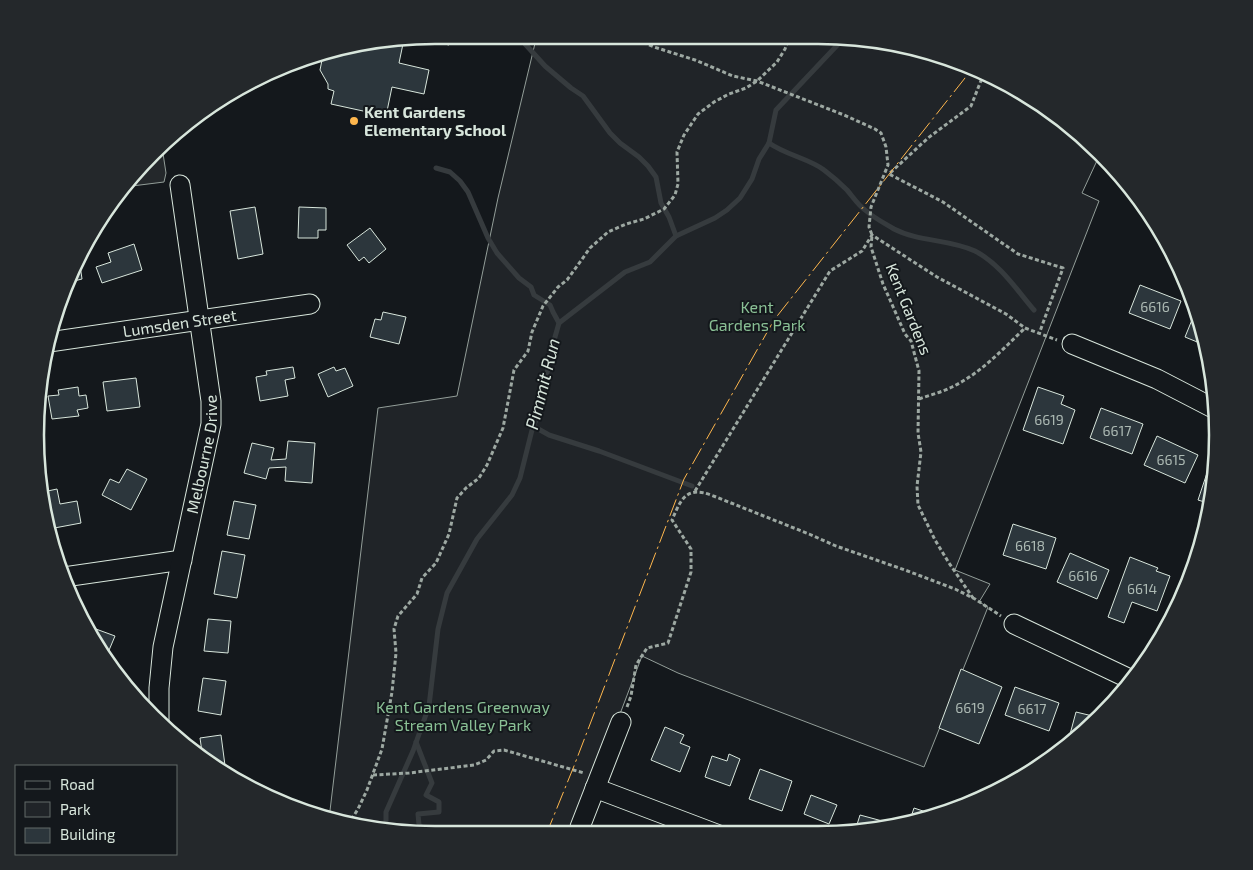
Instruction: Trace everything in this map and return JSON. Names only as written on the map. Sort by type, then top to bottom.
[{"type":"street","name":"Melbourne Drive","points":[[159,713],[159,688],[163,647],[211,424],[212,400],[180,185]]},
{"type":"street","name":"Lumsden Street","points":[[55,341],[310,304]]},
{"type":"street","points":[[1072,344],[1157,379],[1208,405]]},
{"type":"street","points":[[71,576],[182,560]]},
{"type":"street","points":[[1014,624],[1125,677]]},
{"type":"street","points":[[581,826],[621,722]]},
{"type":"street","points":[[597,783],[698,826]]},
{"type":"path","points":[[647,44],[696,60],[733,76],[759,82]]},
{"type":"path","points":[[353,817],[373,775],[382,749],[389,713],[396,653],[394,630],[398,616],[417,594],[422,578],[436,563],[449,534],[457,498],[479,478],[487,465],[503,428],[514,370],[528,351],[532,332],[543,306],[558,287],[568,280],[590,248],[608,232],[644,219],[664,209],[675,195],[678,184],[677,152],[684,134],[698,114],[729,94],[759,82],[777,62],[787,44]]},
{"type":"path","points":[[981,80],[971,106],[928,138],[889,174],[943,202],[1018,254],[1063,268],[1039,334]]},
{"type":"path","name":"Kent Gardens","points":[[759,82],[859,121],[881,133],[886,147],[888,165],[871,207],[869,227],[872,235],[871,247],[884,284],[906,334],[911,341],[919,371],[918,433],[921,452],[917,486],[918,505],[949,563],[973,598]]},
{"type":"path","points":[[621,722],[631,696],[636,665],[647,648],[668,642],[691,572],[691,549],[672,520],[680,502],[684,497],[695,492],[830,271],[862,251],[872,235],[937,277],[1006,314],[1025,328],[1072,344]]},
{"type":"path","points":[[919,399],[952,387],[970,377],[989,363],[1025,328]]},
{"type":"path","name":"Kent Gardens","points":[[695,492],[712,495],[836,546],[905,570],[973,598],[1014,624]]},
{"type":"path","points":[[373,775],[409,773],[474,765],[486,760],[494,751],[504,750],[554,763],[597,783]]},
{"type":"green space","name":"Kent Gardens Park","points":[[535,44],[818,44],[869,47],[894,51],[919,57],[968,74],[1014,96],[1056,125],[1097,160],[1082,193],[1099,201],[955,570],[990,584],[979,602],[988,607],[924,767],[678,673],[642,656],[577,826],[409,825],[359,819],[330,812],[378,408],[457,396],[498,198]]},
{"type":"shaded area","points":[[163,154],[166,173],[164,182],[134,186]]},
{"type":"building","points":[[403,46],[399,63],[429,70],[424,94],[392,87],[386,116],[331,104],[334,91],[328,89],[328,84],[320,70],[322,61],[334,57],[359,51]]},
{"type":"building","points":[[255,207],[263,254],[238,259],[230,211]]},
{"type":"building","points":[[299,207],[326,208],[326,230],[318,230],[318,238],[298,238]]},
{"type":"building","points":[[370,228],[386,249],[369,263],[364,257],[359,261],[347,245]]},
{"type":"building","points":[[134,244],[142,270],[102,283],[96,267],[111,262],[108,253]]},
{"type":"building","points":[[81,270],[82,279],[76,281]]},
{"type":"building","points":[[1140,285],[1181,301],[1170,329],[1129,313]]},
{"type":"building","points":[[383,312],[406,317],[399,344],[370,337],[375,319],[381,320]]},
{"type":"building","points":[[1192,321],[1198,342],[1185,337]]},
{"type":"building","points":[[293,367],[295,378],[285,380],[288,396],[260,401],[256,377],[267,375],[266,371]]},
{"type":"building","points":[[334,367],[336,371],[345,368],[353,386],[328,397],[318,374]]},
{"type":"building","points":[[136,378],[140,407],[107,411],[103,382]]},
{"type":"building","points":[[78,387],[79,396],[86,395],[88,408],[77,410],[79,416],[52,419],[48,396],[59,395],[58,390]]},
{"type":"building","points":[[1038,387],[1064,396],[1061,404],[1075,410],[1063,444],[1023,430]]},
{"type":"building","points":[[1101,408],[1143,424],[1132,454],[1090,438]]},
{"type":"building","points":[[1157,436],[1198,455],[1185,483],[1144,465]]},
{"type":"building","points":[[288,441],[315,443],[312,483],[285,481],[286,467],[269,468],[266,479],[244,473],[252,443],[274,448],[271,460],[286,459]]},
{"type":"building","points":[[127,469],[147,479],[131,510],[102,495],[110,479],[119,483]]},
{"type":"building","points":[[1207,473],[1203,502],[1198,500]]},
{"type":"building","points":[[57,489],[60,504],[77,501],[81,523],[55,528],[48,491]]},
{"type":"building","points":[[234,501],[256,505],[249,539],[227,535]]},
{"type":"building","points":[[1013,524],[1056,538],[1046,569],[1003,555]]},
{"type":"building","points":[[222,551],[245,555],[237,598],[214,594]]},
{"type":"building","points":[[1070,553],[1109,570],[1097,599],[1057,582]]},
{"type":"building","points":[[1130,557],[1158,568],[1156,571],[1170,576],[1157,611],[1132,602],[1124,623],[1108,617]]},
{"type":"building","points":[[208,619],[231,621],[228,653],[204,651]]},
{"type":"building","points":[[95,629],[115,636],[109,650]]},
{"type":"building","points":[[961,669],[1002,687],[979,744],[939,728]]},
{"type":"building","points":[[203,678],[226,681],[221,715],[198,711]]},
{"type":"building","points":[[1015,687],[1059,703],[1049,731],[1005,715]]},
{"type":"building","points":[[1076,712],[1091,716],[1076,729],[1070,734]]},
{"type":"building","points":[[665,727],[684,735],[680,743],[690,747],[680,772],[651,760]]},
{"type":"building","points":[[221,735],[225,765],[201,748],[200,738]]},
{"type":"building","points":[[729,754],[740,759],[730,786],[705,777],[712,756],[727,761]]},
{"type":"building","points":[[760,769],[792,781],[782,811],[749,799]]},
{"type":"building","points":[[811,795],[837,805],[829,824],[804,814]]},
{"type":"building","points":[[914,808],[924,811],[919,813],[912,815]]},
{"type":"building","points":[[860,815],[882,821],[869,823],[857,824]]},
{"type":"waterway","points":[[525,44],[545,66],[583,96],[610,133],[648,166],[656,177],[661,203],[676,236]]},
{"type":"waterway","name":"Pimmit Run","points":[[386,823],[386,812],[413,751],[429,706],[438,629],[447,593],[477,539],[512,495],[520,478],[533,426],[540,413],[551,351],[559,323],[625,272],[650,262],[676,236],[715,218],[740,198],[752,179],[759,159],[769,143],[776,110],[838,45]]},
{"type":"waterway","points":[[769,143],[824,170],[847,190],[862,208],[894,229],[914,236],[955,244],[984,256],[1007,277],[1034,310]]},
{"type":"waterway","points":[[436,168],[450,172],[460,181],[468,192],[488,238],[497,253],[519,278],[531,287],[534,295],[550,305],[559,323]]},
{"type":"waterway","points":[[533,426],[549,435],[599,451],[692,486]]},
{"type":"waterway","points":[[416,742],[432,783],[426,795],[439,802],[439,812],[418,814],[420,825]]},
{"type":"power","points":[[550,826],[684,479],[774,320],[965,78],[966,73]]},
{"type":"place","name":"Kent Gardens Elementary School","points":[[354,121]]},
{"type":"park label","name":"Kent Gardens Greenway Stream Valley Park","points":[[463,716]]}]
